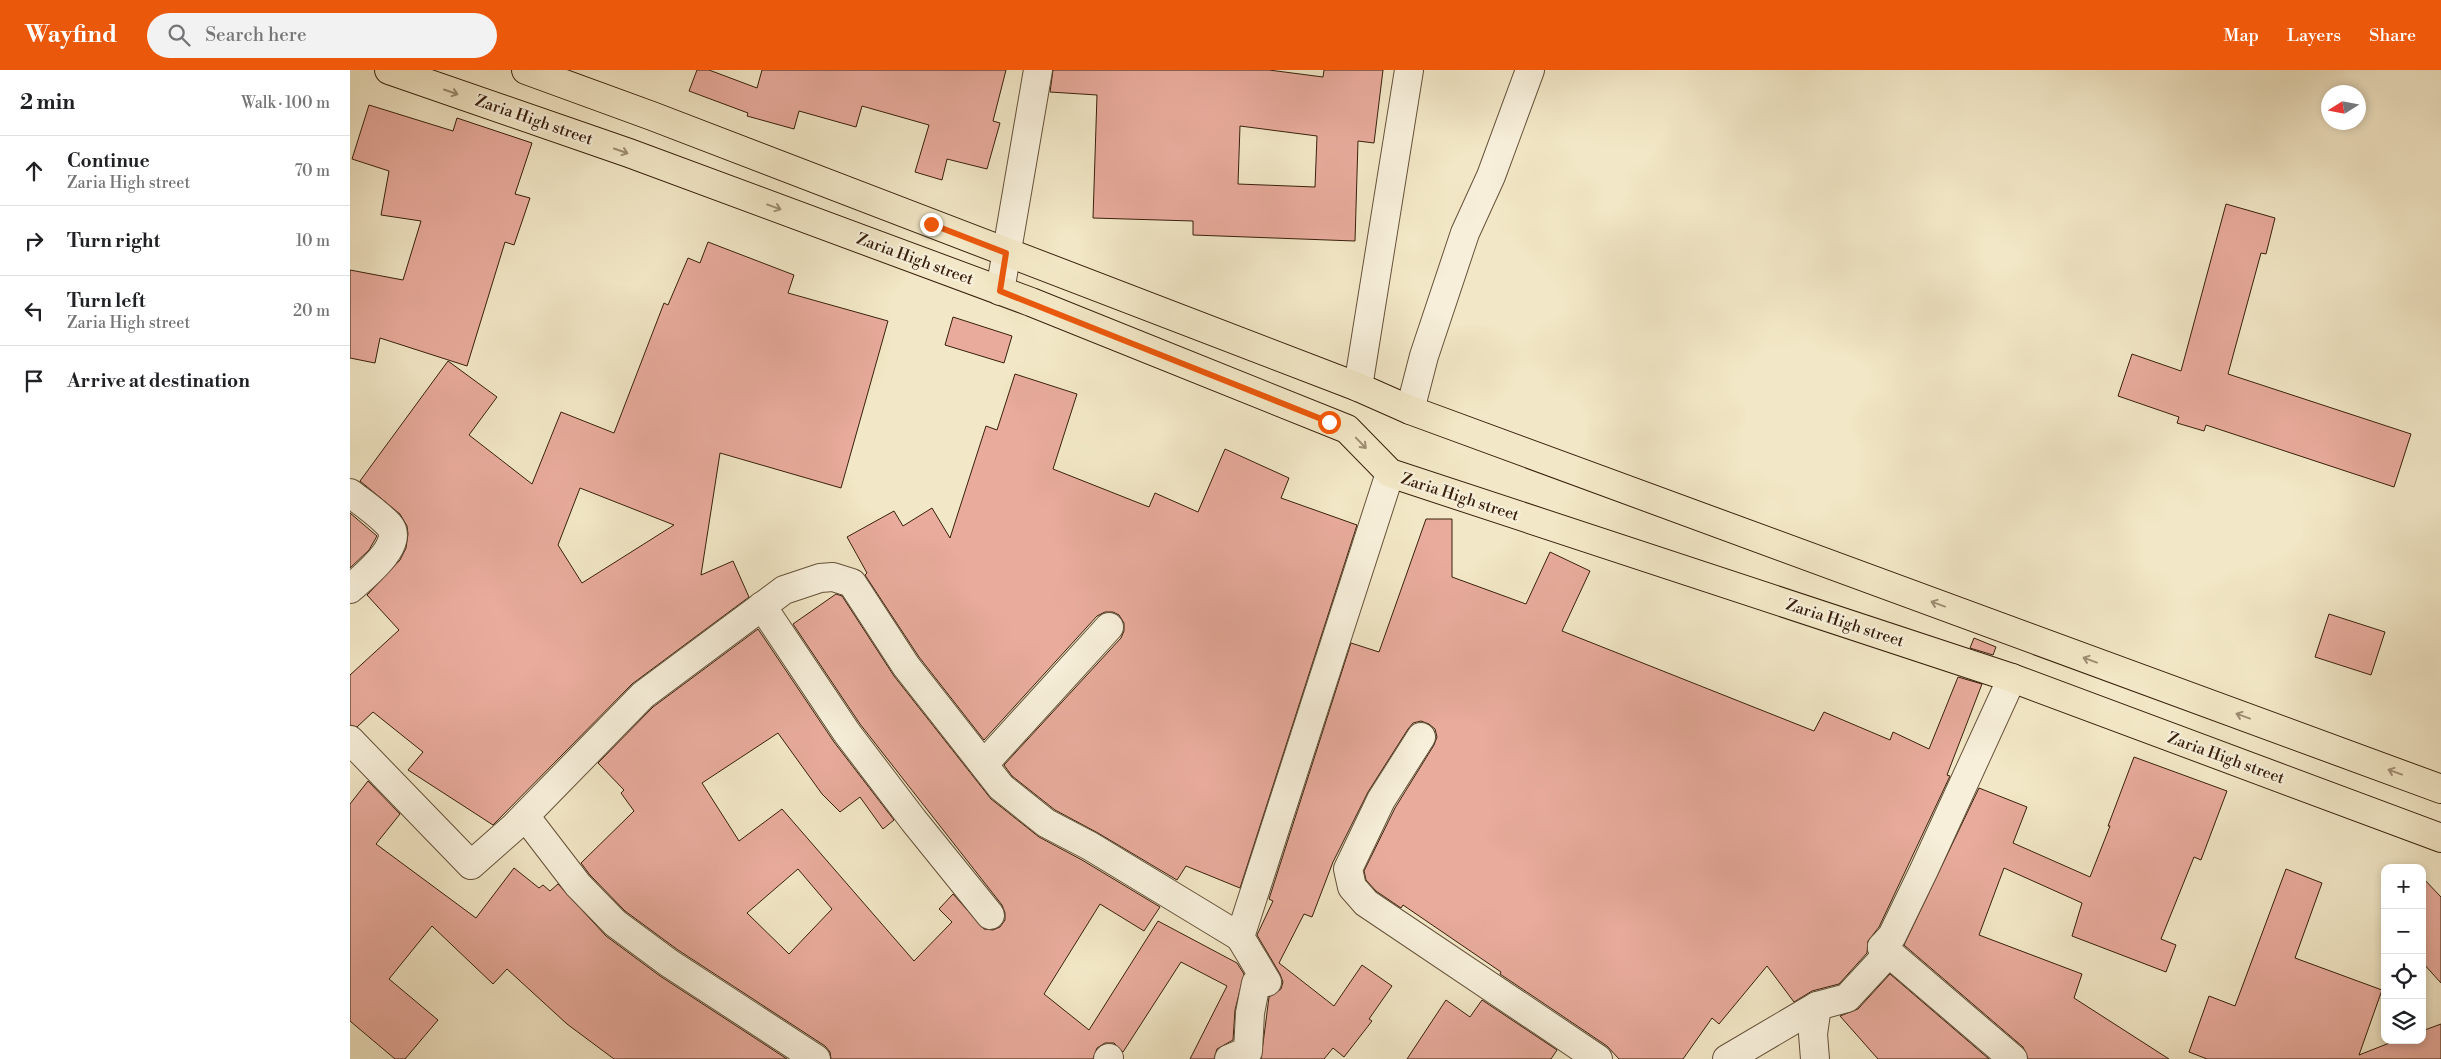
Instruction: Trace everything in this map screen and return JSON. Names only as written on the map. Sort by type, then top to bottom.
[{"type":"main road","name":"Zaria High street","points":[[389,70],[629,153],[1000,291],[1347,429],[1390,474],[2012,678],[2441,838]]},
{"type":"main road","points":[[526,70],[652,116],[1358,387],[1410,410],[2441,789]]},
{"type":"street","points":[[1000,291],[1038,70]]},
{"type":"street","points":[[1358,387],[1409,70]]},
{"type":"street","points":[[1410,410],[1424,356],[1465,233],[1491,176],[1530,70]]},
{"type":"street","points":[[1240,937],[1390,474]]},
{"type":"street","points":[[350,493],[391,527],[394,540],[386,554],[350,589]]},
{"type":"street","points":[[350,740],[471,865],[525,816],[643,695],[762,606],[784,590],[820,578],[833,577],[852,583],[906,666],[1001,787],[1046,823],[1090,846],[1240,937],[1267,982],[1256,983],[1250,1014],[1248,1051],[1229,1059]]},
{"type":"street","points":[[762,606],[847,733],[914,822],[990,915]]},
{"type":"street","points":[[984,764],[1109,627]]},
{"type":"street","points":[[1882,947],[1892,936],[1924,870],[2012,678]]},
{"type":"street","points":[[1421,736],[1381,800],[1348,869],[1352,886],[1366,903],[1598,1059]]},
{"type":"street","points":[[525,816],[578,885],[615,923],[669,963],[816,1059]]},
{"type":"street","points":[[1728,1059],[1817,1006],[1847,998],[1884,958],[1882,947]]},
{"type":"street","points":[[1882,947],[2013,1059]]},
{"type":"street","points":[[1815,1059],[1813,1034],[1817,1006]]},
{"type":"building","points":[[697,70],[709,70],[757,88],[762,70],[1006,70],[993,121],[1000,123],[987,169],[947,159],[942,180],[915,172],[929,125],[862,106],[856,127],[799,111],[794,129],[747,116],[748,113],[689,91]]},
{"type":"building","points":[[1053,70],[1269,70],[1323,77],[1324,70],[1383,70],[1374,143],[1358,141],[1355,241],[1193,235],[1193,221],[1093,218],[1097,95],[1050,92]],"holes":[[[1240,126],[1317,136],[1315,187],[1238,184]]]},
{"type":"building","points":[[369,105],[453,131],[457,118],[532,143],[515,194],[530,198],[514,245],[505,242],[467,366],[380,338],[375,363],[350,358],[350,270],[403,280],[421,221],[381,215],[389,171],[352,159]]},
{"type":"building","points":[[2226,204],[2275,218],[2266,254],[2261,253],[2228,374],[2411,434],[2394,487],[2206,425],[2204,431],[2177,423],[2179,417],[2118,396],[2132,354],[2181,371]]},
{"type":"building","points":[[708,242],[794,275],[788,293],[888,321],[841,488],[720,453],[701,575],[733,561],[749,597],[632,684],[493,825],[408,770],[423,752],[373,712],[357,727],[350,725],[350,675],[399,630],[367,595],[400,560],[406,548],[408,534],[407,526],[400,514],[360,481],[448,361],[497,397],[469,435],[532,484],[561,412],[614,433],[664,303],[668,305],[688,258],[700,263]],"holes":[[[580,488],[674,525],[582,583],[558,545]]]},
{"type":"building","points":[[953,317],[1012,336],[1004,363],[945,345]]},
{"type":"building","points":[[1015,374],[1077,394],[1053,469],[1149,507],[1155,493],[1198,512],[1225,449],[1289,478],[1281,498],[1357,525],[1240,888],[1186,866],[1177,880],[1055,810],[1012,776],[1004,765],[1121,638],[1124,631],[1124,623],[1119,615],[1113,612],[1105,612],[1097,616],[984,740],[919,657],[865,575],[867,573],[847,537],[894,511],[903,526],[932,508],[950,538],[986,426],[997,430]]},
{"type":"building","points":[[350,513],[377,536],[369,550],[350,568]]},
{"type":"building","points":[[1426,519],[1452,519],[1452,577],[1526,604],[1550,552],[1590,571],[1562,631],[1814,731],[1824,712],[1890,740],[1893,732],[1929,749],[1958,677],[1982,684],[1947,775],[1950,776],[1879,927],[1868,941],[1867,953],[1839,984],[1812,991],[1794,1002],[1767,966],[1719,1024],[1712,1018],[1683,1059],[1619,1059],[1607,1046],[1500,974],[1501,972],[1403,905],[1401,908],[1376,891],[1366,880],[1364,871],[1395,808],[1437,737],[1435,729],[1421,721],[1413,723],[1408,729],[1368,792],[1333,862],[1312,917],[1304,914],[1279,963],[1334,1006],[1362,965],[1392,986],[1369,1019],[1372,1021],[1344,1057],[1333,1048],[1324,1059],[1261,1059],[1269,997],[1281,989],[1283,982],[1257,935],[1273,901],[1269,899],[1351,643],[1379,652]]},
{"type":"building","points":[[836,594],[842,596],[894,676],[991,799],[1039,837],[1082,860],[1160,907],[1144,931],[1100,904],[1044,994],[1089,1030],[1158,921],[1237,963],[1244,974],[1235,1010],[1233,1040],[1217,1049],[1214,1059],[1190,1059],[1227,986],[1181,962],[1123,1052],[1114,1043],[1105,1043],[1097,1048],[1093,1059],[831,1059],[830,1052],[825,1046],[678,950],[625,911],[581,863],[634,811],[621,793],[624,790],[598,763],[653,707],[758,629],[834,742],[894,820],[883,829],[860,797],[840,812],[822,794],[778,733],[702,783],[739,841],[782,809],[914,961],[952,922],[939,909],[953,894],[984,929],[993,930],[1000,927],[1005,920],[1002,905],[860,724],[793,624]],"holes":[[[798,869],[832,909],[789,954],[747,913]]]},
{"type":"building","points":[[2329,614],[2385,632],[2371,675],[2315,657]]},
{"type":"building","points":[[1974,638],[1996,647],[1993,655],[1970,648]]},
{"type":"building","points":[[2134,757],[2227,791],[2201,860],[2194,857],[2161,939],[2176,945],[2166,972],[2072,936],[2082,903],[2004,868],[1979,935],[2082,974],[2074,998],[2169,1059],[2028,1059],[2023,1047],[1904,945],[1979,788],[2027,807],[2013,843],[2090,877]]},
{"type":"building","points":[[368,781],[400,814],[376,844],[476,918],[514,868],[539,888],[543,885],[550,891],[558,884],[606,936],[660,976],[787,1059],[614,1059],[567,1024],[507,969],[493,984],[432,926],[389,979],[438,1020],[405,1059],[395,1059],[350,1021],[350,804]]},
{"type":"building","points":[[2286,869],[2322,883],[2295,958],[2381,990],[2359,1055],[2387,1044],[2426,1044],[2426,1030],[2441,1024],[2441,1059],[2207,1059],[2189,1052],[2209,996],[2235,1006]]},
{"type":"building","points":[[2426,881],[2441,897],[2441,983],[2426,966]]},
{"type":"building","points":[[1890,974],[1989,1059],[1878,1059],[1840,1016],[1858,1009]]},
{"type":"building","points":[[1446,1000],[1470,1017],[1482,1000],[1557,1050],[1551,1059],[1407,1059]]},
{"type":"route","points":[[931,224],[1006,253],[1000,291],[1329,422]]}]
